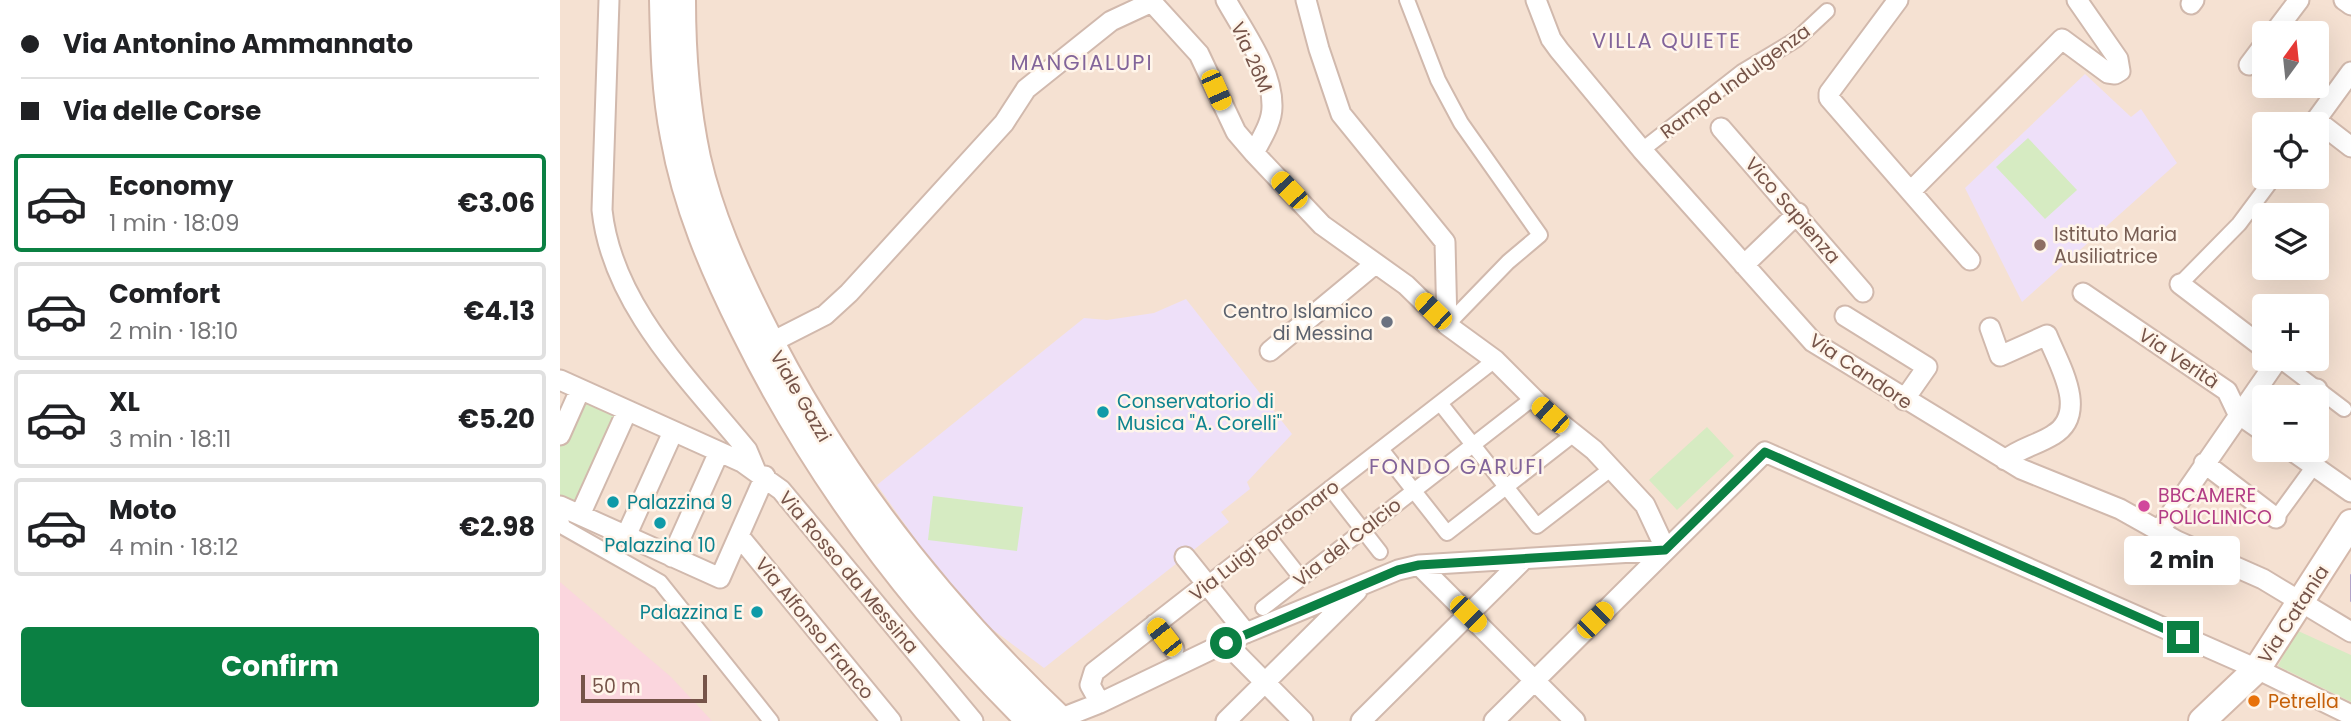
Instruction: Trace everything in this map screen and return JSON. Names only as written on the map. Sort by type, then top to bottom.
[{"type":"main road","name":"Viale Gazzi","points":[[663,0],[667,94],[687,192],[707,251],[754,352],[785,410],[867,536],[1003,694],[1030,721]]},
{"type":"main road","name":"Viale Gazzi","points":[[682,0],[683,66],[698,160],[725,245],[771,343],[830,447],[883,524],[1018,680],[1059,720]]},
{"type":"main road","name":"Via Catania","points":[[2202,721],[2257,669],[2351,523]]},
{"type":"street","name":"Via Rosso da Messina","points":[[609,0],[602,210],[607,237],[622,281],[650,327],[747,450],[760,473],[781,490],[973,721]]},
{"type":"street","name":"Via 26M","points":[[1226,0],[1260,64],[1270,93],[1269,122],[1254,153]]},
{"type":"street","points":[[1306,0],[1341,114],[1445,242],[1447,325]]},
{"type":"street","points":[[1407,0],[1438,80],[1461,123],[1541,235],[1508,262],[1447,325]]},
{"type":"street","name":"Via Candore","points":[[1536,0],[1551,40],[1642,150],[1813,342],[2005,460],[2120,509],[2159,531],[2263,579],[2351,632]]},
{"type":"street","points":[[1898,0],[1829,93],[1829,98],[1912,190],[1970,260]]},
{"type":"street","points":[[1912,190],[2062,39],[2108,73],[2118,73],[2118,59],[2077,0]]},
{"type":"street","points":[[2283,21],[2299,0]]},
{"type":"street","points":[[2344,0],[2351,5]]},
{"type":"street","points":[[771,343],[825,315],[849,293],[1004,123],[1027,89],[1111,21],[1151,1],[1199,54],[1236,132],[1254,153],[1322,225],[1406,285],[1447,325],[1494,360],[1532,399],[1612,468],[1645,505],[1659,530],[1665,550]]},
{"type":"street","name":"Rampa Indulgenza","points":[[1642,150],[1742,72],[1797,39],[1827,11]]},
{"type":"street","points":[[2249,65],[2252,61]]},
{"type":"street","points":[[2351,72],[2316,120],[2351,147]]},
{"type":"street","name":"Vico Sapienza","points":[[1721,128],[1798,213],[1863,292]]},
{"type":"street","points":[[2252,339],[2180,284],[2239,224],[2265,189]]},
{"type":"street","points":[[1744,265],[1798,213]]},
{"type":"street","points":[[1270,351],[1375,264]]},
{"type":"street","name":"Via Verità","points":[[2083,293],[2227,391],[2238,414],[2252,424]]},
{"type":"street","points":[[1845,316],[1927,368],[1904,400]]},
{"type":"street","points":[[1990,328],[2000,356],[2047,335],[2070,393],[2069,412],[2060,429],[2053,436],[2016,451],[2005,460]]},
{"type":"street","name":"Via Luigi Bordonaro","points":[[1100,703],[1090,685],[1094,672],[1494,360]]},
{"type":"street","points":[[2159,531],[2269,371]]},
{"type":"street","points":[[2291,371],[2306,385]]},
{"type":"street","points":[[560,380],[760,473],[720,578],[560,506]]},
{"type":"street","points":[[560,435],[580,390]]},
{"type":"street","name":"Via del Calcio","points":[[1263,608],[1532,399]]},
{"type":"street","points":[[2329,401],[2344,409]]},
{"type":"street","points":[[1440,403],[1537,526],[1612,468]]},
{"type":"street","points":[[580,515],[627,411]]},
{"type":"street","points":[[626,536],[673,432]]},
{"type":"street","points":[[1381,449],[1447,533],[1574,434]]},
{"type":"street","points":[[672,557],[719,452]]},
{"type":"street","points":[[1494,721],[1765,452],[2257,669],[2351,715]]},
{"type":"street","points":[[2308,462],[2351,492]]},
{"type":"street","points":[[2204,463],[2276,518],[2314,466]]},
{"type":"street","points":[[1330,488],[1380,552]]},
{"type":"street","points":[[560,516],[563,527],[660,582],[771,721]]},
{"type":"street","name":"Via Alfonso Franco","points":[[738,536],[891,721]]},
{"type":"street","points":[[1268,537],[1301,578]]},
{"type":"street","points":[[1059,720],[1246,634],[1364,584],[1419,565],[1665,550]]},
{"type":"street","points":[[1185,557],[1246,634]]},
{"type":"street","points":[[1361,721],[1524,559]]},
{"type":"street","points":[[1419,565],[1575,721]]},
{"type":"street","points":[[1226,721],[1364,584]]},
{"type":"street","points":[[1155,624],[1174,649]]},
{"type":"street","points":[[1226,643],[1304,721]]},
{"type":"shaded area","points":[[560,0],[2351,0],[2351,721],[560,721]]},
{"type":"shaded area","name":"Istituto Maria Ausiliatrice","points":[[2085,74],[2131,117],[2141,109],[2177,163],[2022,302],[1965,188]]},
{"type":"shaded area","points":[[1186,299],[1292,434],[1247,482],[1250,489],[1221,512],[1229,522],[1044,668],[988,626],[938,571],[877,485],[1084,318],[1107,320],[1154,313]]},
{"type":"shaded area","points":[[560,582],[671,677],[712,721],[560,721]]},
{"type":"green space","points":[[2028,138],[2077,190],[2045,219],[1996,167]]},
{"type":"green space","points":[[580,390],[627,411],[580,515],[560,506],[560,435]]},
{"type":"green space","points":[[1707,427],[1734,456],[1677,510],[1649,480]]},
{"type":"green space","points":[[933,496],[1023,507],[1017,551],[928,540]]},
{"type":"green space","points":[[2296,630],[2351,655],[2351,702],[2278,666]]},
{"type":"tram line","points":[[2351,575],[2351,601]]},
{"type":"place","name":"Istituto Maria Ausiliatrice","points":[[2040,245]]},
{"type":"place","name":"Centro Islamico di Messina","points":[[1387,322]]},
{"type":"place","name":"Conservatorio di Musica \"A. Corelli\"","points":[[1103,412]]},
{"type":"place","name":"Palazzina 9","points":[[613,502]]},
{"type":"place","name":"BBCAMERE POLICLINICO","points":[[2144,506]]},
{"type":"place","name":"Palazzina 10","points":[[660,523]]},
{"type":"place","name":"Palazzina E","points":[[757,612]]},
{"type":"place","name":"Petrella","points":[[2254,701]]},
{"type":"district","name":"VILLA QUIETE","points":[[1667,41]]},
{"type":"district","name":"MANGIALUPI","points":[[1082,63]]},
{"type":"district","name":"FONDO GARUFI","points":[[1457,467]]},
{"type":"route","points":[[1226,643],[1398,570],[1419,565],[1665,550],[1765,452],[2183,637]]}]
